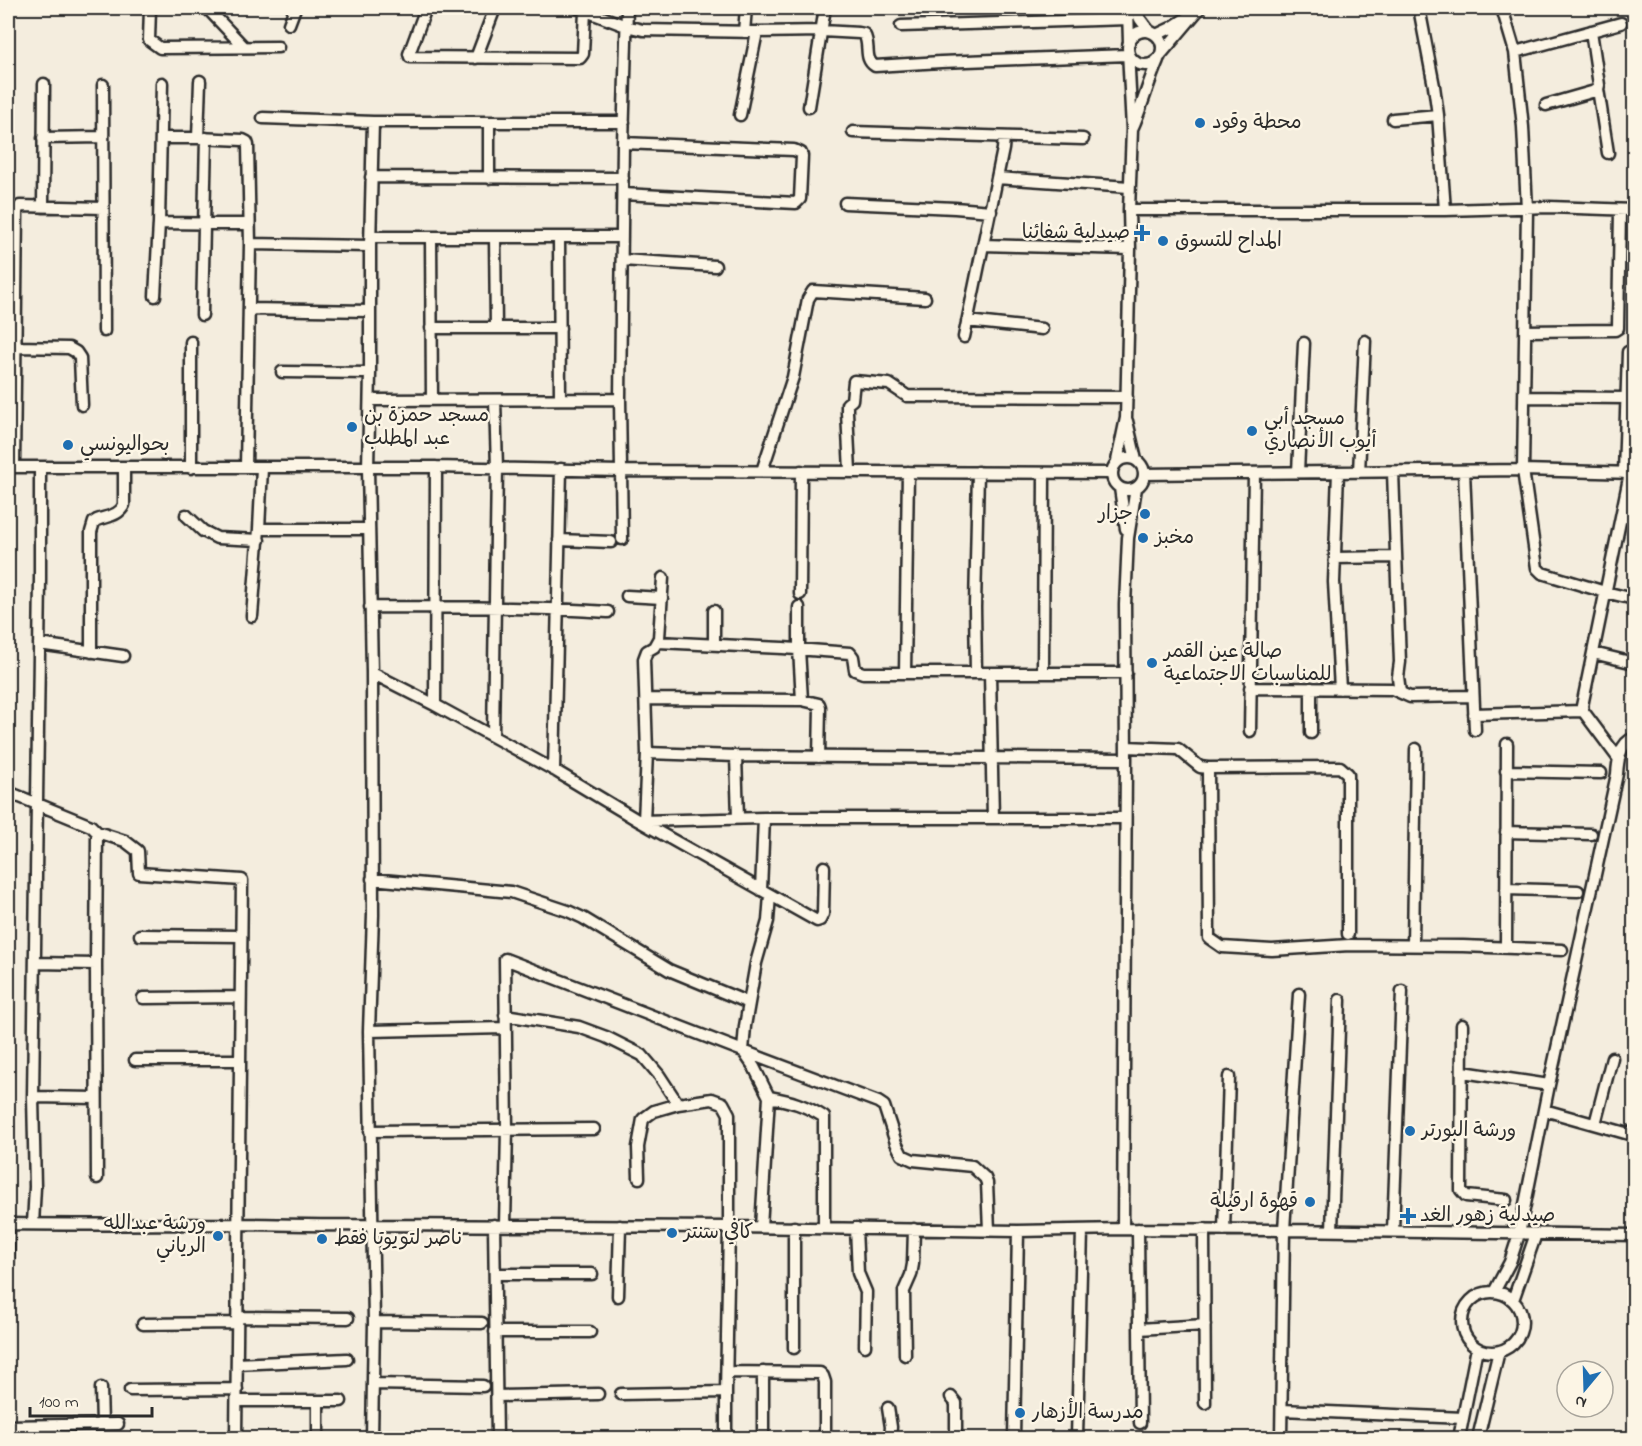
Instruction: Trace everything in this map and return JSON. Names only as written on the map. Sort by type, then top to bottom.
[{"type":"street","points":[[150,8],[149,40],[159,47],[278,47]]},
{"type":"street","points":[[207,8],[244,47]]},
{"type":"street","points":[[289,24],[295,8]]},
{"type":"street","points":[[426,8],[409,56],[580,58],[583,54],[582,9],[643,30],[822,31],[864,34],[868,42],[868,59],[875,66],[1128,49]]},
{"type":"street","points":[[476,58],[495,8]]},
{"type":"street","points":[[559,540],[616,540],[621,471],[623,143],[627,8]]},
{"type":"street","points":[[744,32],[746,8]]},
{"type":"street","points":[[809,107],[825,8]]},
{"type":"street","points":[[1128,49],[1134,60],[1140,64],[1148,65],[1160,57],[1162,45],[1140,19],[1135,8]]},
{"type":"street","points":[[1128,49],[1137,33],[1153,33],[1171,28],[1200,8]]},
{"type":"street","points":[[1132,129],[1148,81],[1160,57],[1200,8]]},
{"type":"street","points":[[1419,8],[1438,115],[1445,210]]},
{"type":"street","points":[[1502,8],[1515,52],[1523,127],[1527,209],[1523,470],[1537,568],[1542,573],[1635,599]]},
{"type":"street","points":[[901,26],[1128,13],[1132,129],[1129,187],[1127,397],[1126,418],[1117,461],[1111,473],[1115,484],[1120,488],[1126,490],[1136,488]]},
{"type":"street","points":[[1515,52],[1621,23]]},
{"type":"street","points":[[1592,31],[1608,153]]},
{"type":"street","points":[[740,115],[758,32]]},
{"type":"street","points":[[200,81],[204,223],[202,315]]},
{"type":"street","points":[[155,296],[162,138],[162,83]]},
{"type":"street","points":[[43,207],[44,84]]},
{"type":"street","points":[[103,85],[104,331]]},
{"type":"street","points":[[1546,105],[1596,92],[1598,89]]},
{"type":"street","points":[[1393,119],[1438,115]]},
{"type":"street","points":[[263,118],[372,122],[624,122]]},
{"type":"street","points":[[372,122],[368,468],[374,915],[369,1031],[374,1322],[372,1438]]},
{"type":"street","points":[[489,122],[489,178]]},
{"type":"street","points":[[853,132],[1083,139]]},
{"type":"street","points":[[43,138],[102,137]]},
{"type":"street","points":[[162,138],[202,138],[247,142],[250,244],[246,467]]},
{"type":"street","points":[[964,337],[1004,149],[1004,138]]},
{"type":"street","points":[[623,143],[794,150],[802,156],[800,199],[796,203],[623,194]]},
{"type":"street","points":[[371,177],[623,178]]},
{"type":"street","points":[[997,178],[1129,187]]},
{"type":"street","points":[[845,203],[991,211]]},
{"type":"street","points":[[103,208],[20,206],[16,211],[16,347],[11,467],[1111,473]]},
{"type":"street","points":[[1129,210],[1445,210],[1549,207],[1635,210]]},
{"type":"street","points":[[1525,331],[1615,330],[1618,328],[1620,211]]},
{"type":"street","points":[[159,223],[249,224]]},
{"type":"street","points":[[250,244],[370,242],[431,237],[622,237]]},
{"type":"street","points":[[431,237],[432,400]]},
{"type":"street","points":[[495,237],[496,328]]},
{"type":"street","points":[[559,237],[560,399]]},
{"type":"street","points":[[984,245],[1130,249]]},
{"type":"street","points":[[8,249],[8,307]]},
{"type":"street","points":[[622,260],[715,266]]},
{"type":"street","points":[[762,471],[793,377],[808,299],[813,291],[925,298]]},
{"type":"street","points":[[249,309],[370,311]]},
{"type":"street","points":[[967,321],[1042,328]]},
{"type":"street","points":[[432,328],[560,328]]},
{"type":"street","points":[[1359,472],[1365,341]]},
{"type":"street","points":[[191,342],[191,468]]},
{"type":"street","points":[[1298,472],[1304,343]]},
{"type":"street","points":[[16,347],[69,348],[76,352],[80,358],[81,405]]},
{"type":"street","points":[[1618,758],[1583,711],[1582,706],[1629,473],[1628,352]]},
{"type":"street","points":[[282,372],[370,374]]},
{"type":"street","points":[[850,471],[847,412],[848,404],[852,400],[854,381],[889,384],[907,396],[1127,397]]},
{"type":"street","points":[[1524,397],[1627,398]]},
{"type":"street","points":[[370,400],[620,399]]},
{"type":"street","points":[[493,736],[497,468],[495,400]]},
{"type":"street","points":[[1126,418],[1136,460]]},
{"type":"street","points":[[1117,461],[1127,458],[1136,460],[1141,464],[1144,474],[1136,488],[1128,538],[1125,605],[1123,1229]]},
{"type":"street","points":[[33,1224],[40,467]]},
{"type":"street","points":[[91,652],[91,532],[94,522],[119,513],[123,509],[124,468]]},
{"type":"street","points":[[252,616],[262,468]]},
{"type":"street","points":[[435,705],[436,468]]},
{"type":"street","points":[[554,770],[561,469]]},
{"type":"street","points":[[1144,474],[1523,470],[1629,473]]},
{"type":"street","points":[[800,594],[801,471]]},
{"type":"street","points":[[1464,471],[1474,730]]},
{"type":"street","points":[[905,673],[908,472]]},
{"type":"street","points":[[976,673],[978,472]]},
{"type":"street","points":[[1043,673],[1044,472]]},
{"type":"street","points":[[1338,472],[1334,582],[1340,689]]},
{"type":"street","points":[[1392,472],[1400,692]]},
{"type":"street","points":[[1250,731],[1254,473]]},
{"type":"street","points":[[1120,488],[1128,538]]},
{"type":"street","points":[[186,515],[203,531],[217,538],[369,529]]},
{"type":"street","points":[[1622,516],[1635,519]]},
{"type":"street","points":[[1335,558],[1396,557]]},
{"type":"street","points":[[641,821],[647,753],[645,655],[660,638],[663,578]]},
{"type":"street","points":[[627,596],[662,598]]},
{"type":"street","points":[[370,607],[496,607],[608,612]]},
{"type":"street","points":[[799,607],[802,700]]},
{"type":"street","points":[[714,611],[714,644]]},
{"type":"street","points":[[658,642],[850,653],[855,670],[860,672],[1126,673]]},
{"type":"street","points":[[39,644],[123,656]]},
{"type":"street","points":[[1593,653],[1635,663]]},
{"type":"street","points":[[990,673],[993,818]]},
{"type":"street","points":[[372,674],[493,736],[813,919],[820,920],[823,914],[824,867]]},
{"type":"street","points":[[1250,688],[1392,689],[1410,697],[1473,696]]},
{"type":"street","points":[[1311,688],[1311,733]]},
{"type":"street","points":[[646,699],[802,700],[819,704],[819,757]]},
{"type":"street","points":[[1474,714],[1583,711]]},
{"type":"street","points":[[1494,1292],[1510,1262],[1519,1233],[1617,774],[1618,758],[1628,740],[1635,738]]},
{"type":"street","points":[[1506,744],[1506,947]]},
{"type":"street","points":[[1126,747],[1178,749],[1200,767],[1208,768],[1340,767],[1344,770],[1348,774],[1348,934]]},
{"type":"street","points":[[1413,945],[1416,749]]},
{"type":"street","points":[[647,753],[736,756],[1126,759]]},
{"type":"street","points":[[736,756],[738,818]]},
{"type":"street","points":[[1208,768],[1209,938],[1222,947],[1272,950],[1349,945],[1413,945],[1562,950]]},
{"type":"street","points":[[1506,771],[1601,773]]},
{"type":"street","points":[[8,792],[92,825],[97,832],[97,1178]]},
{"type":"street","points":[[641,821],[738,818],[1125,818]]},
{"type":"street","points":[[761,1227],[768,1097],[754,1067],[742,1051],[756,963],[768,921],[765,892],[764,818]]},
{"type":"street","points":[[97,832],[125,841],[138,851],[139,873],[242,880],[236,1438]]},
{"type":"street","points":[[1506,832],[1591,834]]},
{"type":"street","points":[[372,879],[511,892],[568,911],[669,970],[749,1003]]},
{"type":"street","points":[[1506,889],[1578,891]]},
{"type":"street","points":[[140,934],[240,936]]},
{"type":"street","points":[[497,1438],[495,1274],[507,1129],[505,959],[878,1102],[884,1106],[902,1155],[913,1160],[972,1166],[985,1178],[989,1230]]},
{"type":"street","points":[[35,963],[96,964]]},
{"type":"street","points":[[1393,1231],[1402,991]]},
{"type":"street","points":[[1281,1438],[1284,1230],[1299,993]]},
{"type":"street","points":[[143,998],[240,997]]},
{"type":"street","points":[[1332,1230],[1340,1000]]},
{"type":"street","points":[[505,1015],[579,1027],[615,1041],[642,1055],[678,1104]]},
{"type":"street","points":[[1462,1025],[1461,1190],[1463,1194],[1470,1197],[1506,1200]]},
{"type":"street","points":[[369,1031],[505,1028]]},
{"type":"street","points":[[1595,1124],[1612,1058]]},
{"type":"street","points":[[135,1060],[239,1060]]},
{"type":"street","points":[[1463,1072],[1549,1085]]},
{"type":"street","points":[[1224,1230],[1229,1077]]},
{"type":"street","points":[[33,1097],[96,1098]]},
{"type":"street","points":[[768,1097],[792,1101],[824,1117],[824,1228]]},
{"type":"street","points":[[639,1178],[639,1147],[643,1119],[654,1111],[678,1104],[712,1100],[723,1103],[729,1114],[726,1438]]},
{"type":"street","points":[[1544,1110],[1629,1134],[1635,1130]]},
{"type":"street","points":[[370,1131],[594,1129]]},
{"type":"street","points":[[8,1264],[8,1224],[794,1227],[1018,1231],[1204,1229],[1635,1235]]},
{"type":"street","points":[[618,1296],[620,1227]]},
{"type":"street","points":[[794,1227],[794,1348]]},
{"type":"street","points":[[856,1228],[858,1273],[866,1292],[865,1346]]},
{"type":"street","points":[[905,1355],[904,1291],[913,1264],[914,1229]]},
{"type":"street","points":[[1138,1229],[1140,1423]]},
{"type":"street","points":[[1204,1229],[1205,1403]]},
{"type":"street","points":[[1077,1438],[1082,1230]]},
{"type":"street","points":[[1014,1438],[1018,1231]]},
{"type":"street","points":[[1513,1300],[1536,1234]]},
{"type":"street","points":[[495,1274],[592,1274]]},
{"type":"street","points":[[1494,1292],[1504,1294],[1513,1300],[1522,1316],[1520,1334],[1515,1342],[1499,1352],[1484,1351],[1470,1342],[1465,1335],[1463,1318],[1470,1302],[1477,1296],[1494,1292]]},
{"type":"street","points":[[143,1323],[348,1318]]},
{"type":"street","points":[[374,1322],[482,1323]]},
{"type":"street","points":[[1139,1329],[1204,1325]]},
{"type":"street","points":[[495,1332],[590,1332]]},
{"type":"street","points":[[1459,1438],[1477,1348]]},
{"type":"street","points":[[1478,1438],[1499,1352]]},
{"type":"street","points":[[237,1364],[346,1359]]},
{"type":"street","points":[[727,1371],[820,1373],[825,1382],[825,1438]]},
{"type":"street","points":[[763,1372],[763,1438]]},
{"type":"street","points":[[373,1384],[483,1386]]},
{"type":"street","points":[[101,1388],[102,1424]]},
{"type":"street","points":[[130,1390],[237,1389]]},
{"type":"street","points":[[621,1394],[726,1392]]},
{"type":"street","points":[[497,1396],[598,1394]]},
{"type":"street","points":[[951,1398],[956,1403],[956,1438]]},
{"type":"street","points":[[237,1401],[341,1401]]},
{"type":"street","points":[[318,1401],[318,1438]]},
{"type":"street","points":[[888,1408],[891,1438]]},
{"type":"street","points":[[1282,1410],[1463,1418]]},
{"type":"street","points":[[8,1426],[118,1424]]},
{"type":"place","name":"محطة وقود","points":[[1200,123]]},
{"type":"place","name":"صيدلية شفائنا","points":[[1142,233]]},
{"type":"place","name":"المداح للتسوق","points":[[1163,241]]},
{"type":"place","name":"مسجد حمزة بن عبد المطلب","points":[[352,427]]},
{"type":"place","name":"مسجد أبي أيوب الأنصاري","points":[[1252,431]]},
{"type":"place","name":"بحواليونسي","points":[[68,445]]},
{"type":"place","name":"جزار","points":[[1145,514]]},
{"type":"place","name":"مخبز","points":[[1143,538]]},
{"type":"place","name":"صالة عين القمر للمناسبات الاجتماعية","points":[[1152,663]]},
{"type":"place","name":"ورشة البورتر","points":[[1410,1131]]},
{"type":"place","name":"قهوة ارقيلة","points":[[1310,1202]]},
{"type":"place","name":"صيدلية زهور الغد","points":[[1408,1216]]},
{"type":"place","name":"كافي سنتر","points":[[672,1233]]},
{"type":"place","name":"ورشة عبدالله الرياني","points":[[218,1236]]},
{"type":"place","name":"ناصر لتويوتا فقط","points":[[322,1239]]},
{"type":"place","name":"مدرسة الأزهار","points":[[1020,1413]]}]
